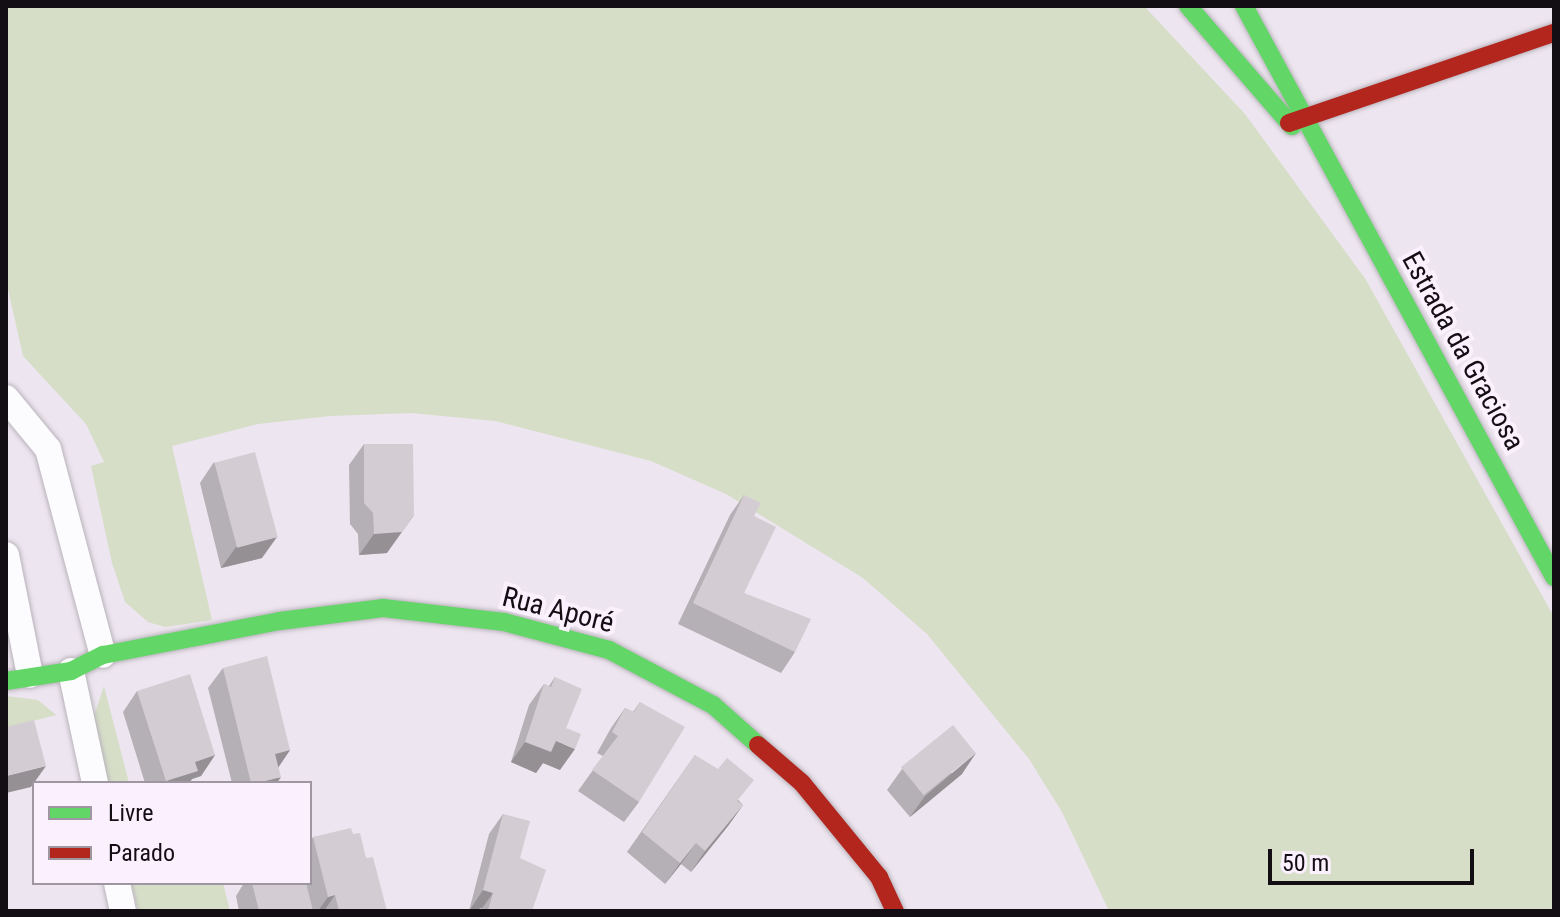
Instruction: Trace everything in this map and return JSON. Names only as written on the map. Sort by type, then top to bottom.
[{"type":"street","name":"Estrada da Graciosa","points":[[1188,6],[1297,121]]},
{"type":"street","name":"Estrada da Graciosa","points":[[1244,6],[1297,121],[1346,194],[1554,577]]},
{"type":"street","points":[[1297,121],[1554,33]]},
{"type":"street","points":[[6,398],[48,449],[103,655]]},
{"type":"street","points":[[6,555],[18,678],[71,671],[95,781]]},
{"type":"street","name":"Rua Aporé","points":[[71,671],[103,655],[280,621],[383,608],[504,622],[609,650],[713,705],[802,783],[879,877],[895,911]]},
{"type":"street","points":[[117,885],[123,911]]},
{"type":"green space","points":[[6,6],[1144,6],[1245,114],[1366,280],[1554,617],[1554,911],[1109,911],[1062,812],[1029,759],[927,634],[863,578],[726,494],[651,461],[495,421],[411,413],[330,416],[258,424],[172,446],[212,620],[165,627],[148,622],[125,602],[112,563],[91,466],[104,462],[86,424],[23,356],[6,280]]},
{"type":"green space","points":[[104,686],[128,781],[107,781],[93,719]]},
{"type":"green space","points":[[6,696],[38,700],[56,715],[6,728]]},
{"type":"green space","points":[[132,885],[224,885],[230,911],[138,911]]},
{"type":"building","points":[[364,444],[413,444],[414,515],[402,532],[374,534],[373,513],[364,503]]},
{"type":"building","points":[[255,452],[278,537],[237,548],[214,463]]},
{"type":"building","points":[[744,495],[761,503],[754,516],[776,527],[744,593],[811,619],[795,652],[693,603]]},
{"type":"building","points":[[267,656],[290,750],[275,754],[281,777],[251,781],[223,668]]},
{"type":"building","points":[[190,674],[215,755],[195,762],[198,771],[166,781],[137,691]]},
{"type":"building","points":[[555,677],[582,689],[566,728],[581,734],[575,749],[556,741],[551,752],[525,742],[544,684],[551,687]]},
{"type":"building","points":[[640,702],[685,727],[639,802],[592,770],[618,736],[612,732],[625,708],[634,712]]},
{"type":"building","points":[[34,720],[46,766],[6,776],[6,727]]},
{"type":"building","points":[[953,725],[976,753],[924,795],[901,767]]},
{"type":"building","points":[[695,755],[718,769],[727,758],[754,780],[737,801],[743,805],[705,851],[696,843],[680,863],[642,832]]},
{"type":"building","points":[[503,814],[530,821],[520,858],[546,870],[532,911],[479,911],[480,908],[488,910],[493,893],[483,890]]},
{"type":"building","points":[[351,828],[353,834],[360,833],[366,858],[373,857],[387,911],[339,911],[335,895],[328,897],[313,837]]},
{"type":"building","points":[[252,885],[306,885],[313,911],[259,911]]},
{"type":"traffic: fast","points":[[1188,6],[1292,126]]},
{"type":"traffic: fast","points":[[1244,6],[1554,577]]},
{"type":"traffic: fast","points":[[6,681],[71,671],[103,655],[280,621],[383,608],[504,622],[609,650],[713,705],[758,745]]},
{"type":"traffic: jam","points":[[1289,123],[1554,33]]},
{"type":"traffic: jam","points":[[758,745],[802,783],[879,877],[895,911]]}]
